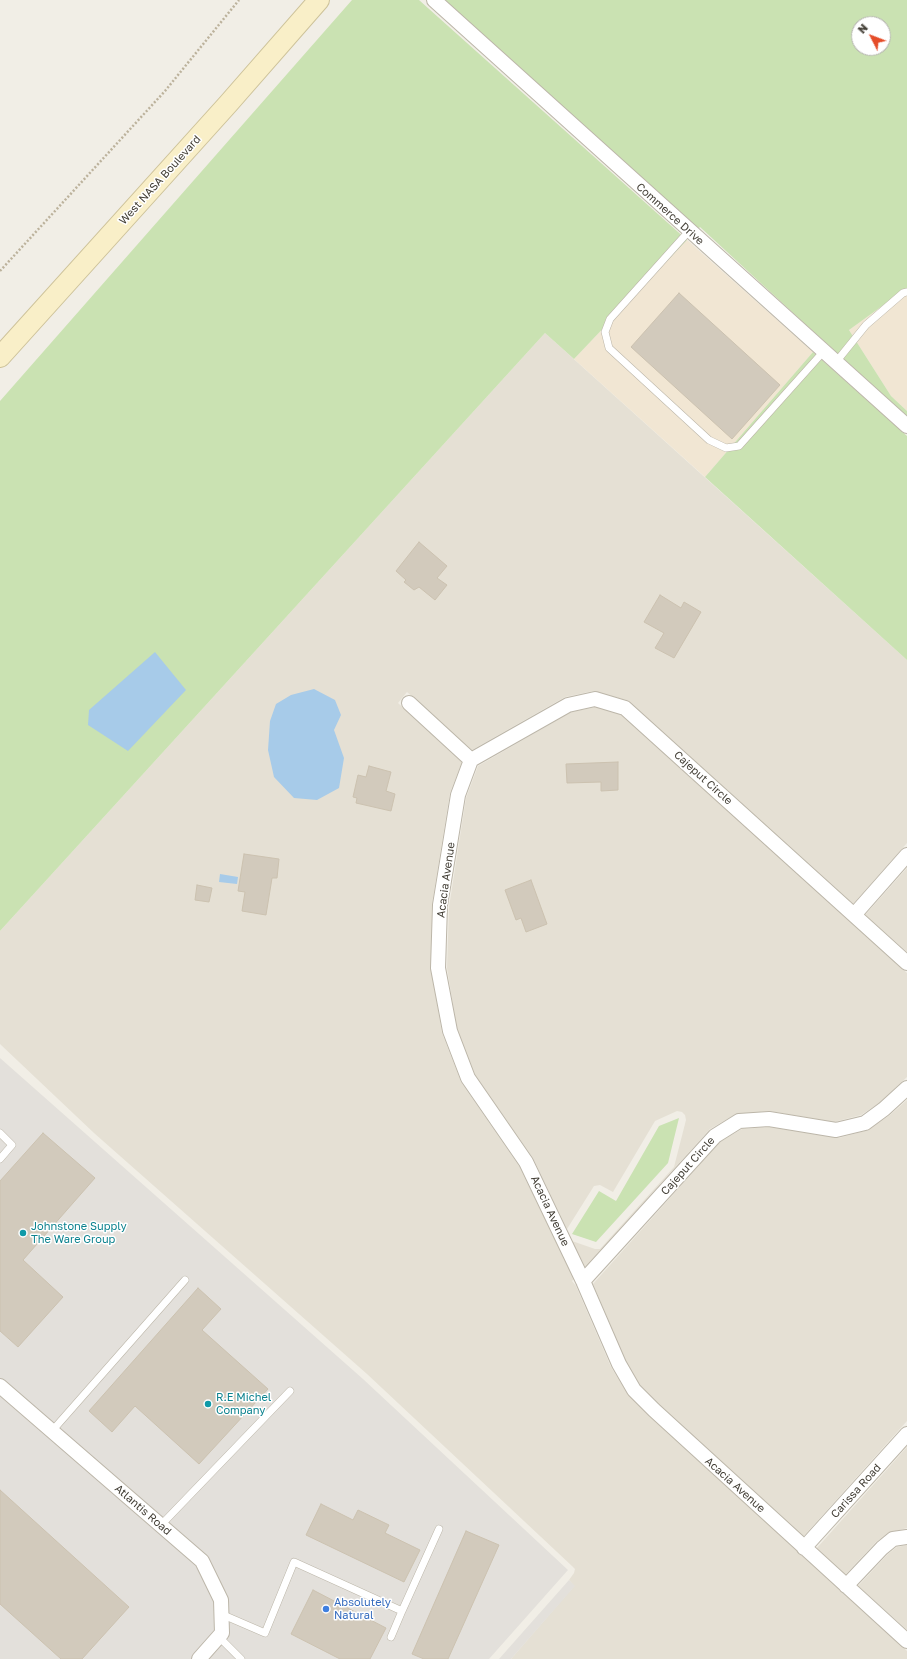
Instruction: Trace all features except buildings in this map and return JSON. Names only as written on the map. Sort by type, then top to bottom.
[{"type":"main road","name":"West NASA Boulevard","points":[[0,357],[228,104],[319,0]]},
{"type":"street","name":"Commerce Drive","points":[[434,0],[907,426]]},
{"type":"street","name":"Cajeput Circle","points":[[471,760],[568,705],[595,699],[625,708],[907,963]]},
{"type":"street","points":[[409,703],[471,760]]},
{"type":"street","name":"Acacia Avenue","points":[[471,760],[458,795],[440,905],[438,968],[450,1031],[468,1078],[526,1162],[583,1282],[619,1364],[634,1390],[804,1548],[907,1641]]},
{"type":"street","points":[[854,915],[907,855]]},
{"type":"street","name":"Cajeput Circle","points":[[583,1282],[715,1136],[739,1121],[769,1119],[836,1130],[865,1123],[884,1109],[907,1088]]},
{"type":"street","name":"Atlantis Road","points":[[0,1386],[202,1561],[221,1600],[222,1634],[219,1637]]},
{"type":"street","name":"Carissa Road","points":[[804,1548],[907,1434]]},
{"type":"street","points":[[846,1586],[882,1548],[893,1539],[907,1537]]},
{"type":"street","points":[[199,1659],[219,1637]]},
{"type":"lane","points":[[689,231],[610,318],[605,332],[609,348],[709,440],[726,448],[739,446],[824,351]]},
{"type":"lane","points":[[836,362],[866,325],[903,293],[907,292]]},
{"type":"lane","points":[[0,1133],[12,1145],[0,1159]]},
{"type":"lane","points":[[52,1431],[185,1280]]},
{"type":"lane","points":[[161,1525],[290,1391]]},
{"type":"lane","points":[[391,1637],[439,1529]]},
{"type":"lane","points":[[221,1614],[265,1633],[294,1562],[402,1612]]},
{"type":"lane","points":[[219,1637],[241,1659]]},
{"type":"path","points":[[0,271],[165,91],[239,0]]},
{"type":"shaded area","points":[[687,240],[813,352],[705,477],[574,359]]},
{"type":"shaded area","points":[[907,288],[907,411],[891,396],[849,330]]},
{"type":"shaded area","points":[[545,333],[907,660],[907,843],[853,904],[626,700],[593,691],[565,697],[472,750],[407,692],[398,703],[462,762],[450,793],[432,904],[431,968],[442,1033],[461,1082],[519,1166],[574,1279],[572,1281],[576,1286],[611,1367],[627,1393],[649,1416],[907,1651],[907,1659],[511,1659],[574,1586],[569,1580],[575,1569],[367,1374],[94,1133],[0,1044],[0,931]]},
{"type":"shaded area","points":[[596,707],[622,715],[907,973],[907,1077],[879,1103],[861,1115],[834,1122],[769,1111],[734,1115],[710,1129],[585,1267],[572,1241],[595,1249],[600,1249],[674,1167],[686,1120],[685,1115],[682,1112],[677,1111],[655,1121],[613,1192],[600,1185],[594,1186],[567,1229],[533,1158],[475,1075],[457,1030],[447,968],[449,907],[466,798],[478,766],[571,712]]},
{"type":"shaded area","points":[[907,868],[907,952],[865,915]]},
{"type":"shaded area","points":[[0,1058],[363,1379],[568,1570],[489,1659],[0,1659]]},
{"type":"shaded area","points":[[907,1100],[907,1421],[803,1537],[659,1405],[640,1385],[626,1362],[593,1284],[720,1142],[742,1129],[770,1127],[839,1138],[868,1130],[890,1115]]},
{"type":"shaded area","points":[[907,1447],[907,1528],[888,1533],[876,1542],[845,1575],[816,1549]]},
{"type":"shaded area","points":[[907,1545],[907,1630],[858,1586],[888,1554],[897,1547]]},
{"type":"shaded area","points":[[569,1580],[575,1586],[511,1659],[499,1659]]},
{"type":"green space","points":[[352,0],[419,0],[687,240],[574,359],[545,333],[0,931],[0,401]]},
{"type":"green space","points":[[441,0],[907,0],[907,288],[849,330],[891,396],[907,411],[907,416],[700,227],[698,229]]},
{"type":"green space","points":[[813,352],[907,436],[907,660],[705,477]]},
{"type":"green space","points":[[679,1118],[668,1163],[596,1242],[572,1234],[599,1191],[616,1201],[659,1126]]},
{"type":"water","points":[[155,652],[186,690],[128,751],[88,725],[89,710]]},
{"type":"water","points":[[314,689],[335,700],[341,715],[334,730],[344,758],[339,788],[317,800],[294,798],[274,777],[268,750],[270,721],[276,704],[291,695]]},
{"type":"water","points":[[220,874],[238,877],[237,884],[219,882]]},
{"type":"place","name":"Johnstone Supply The Ware Group","points":[[23,1233]]},
{"type":"place","name":"R.E Michel Company","points":[[208,1404]]},
{"type":"place","name":"Absolutely Natural","points":[[326,1609]]}]
